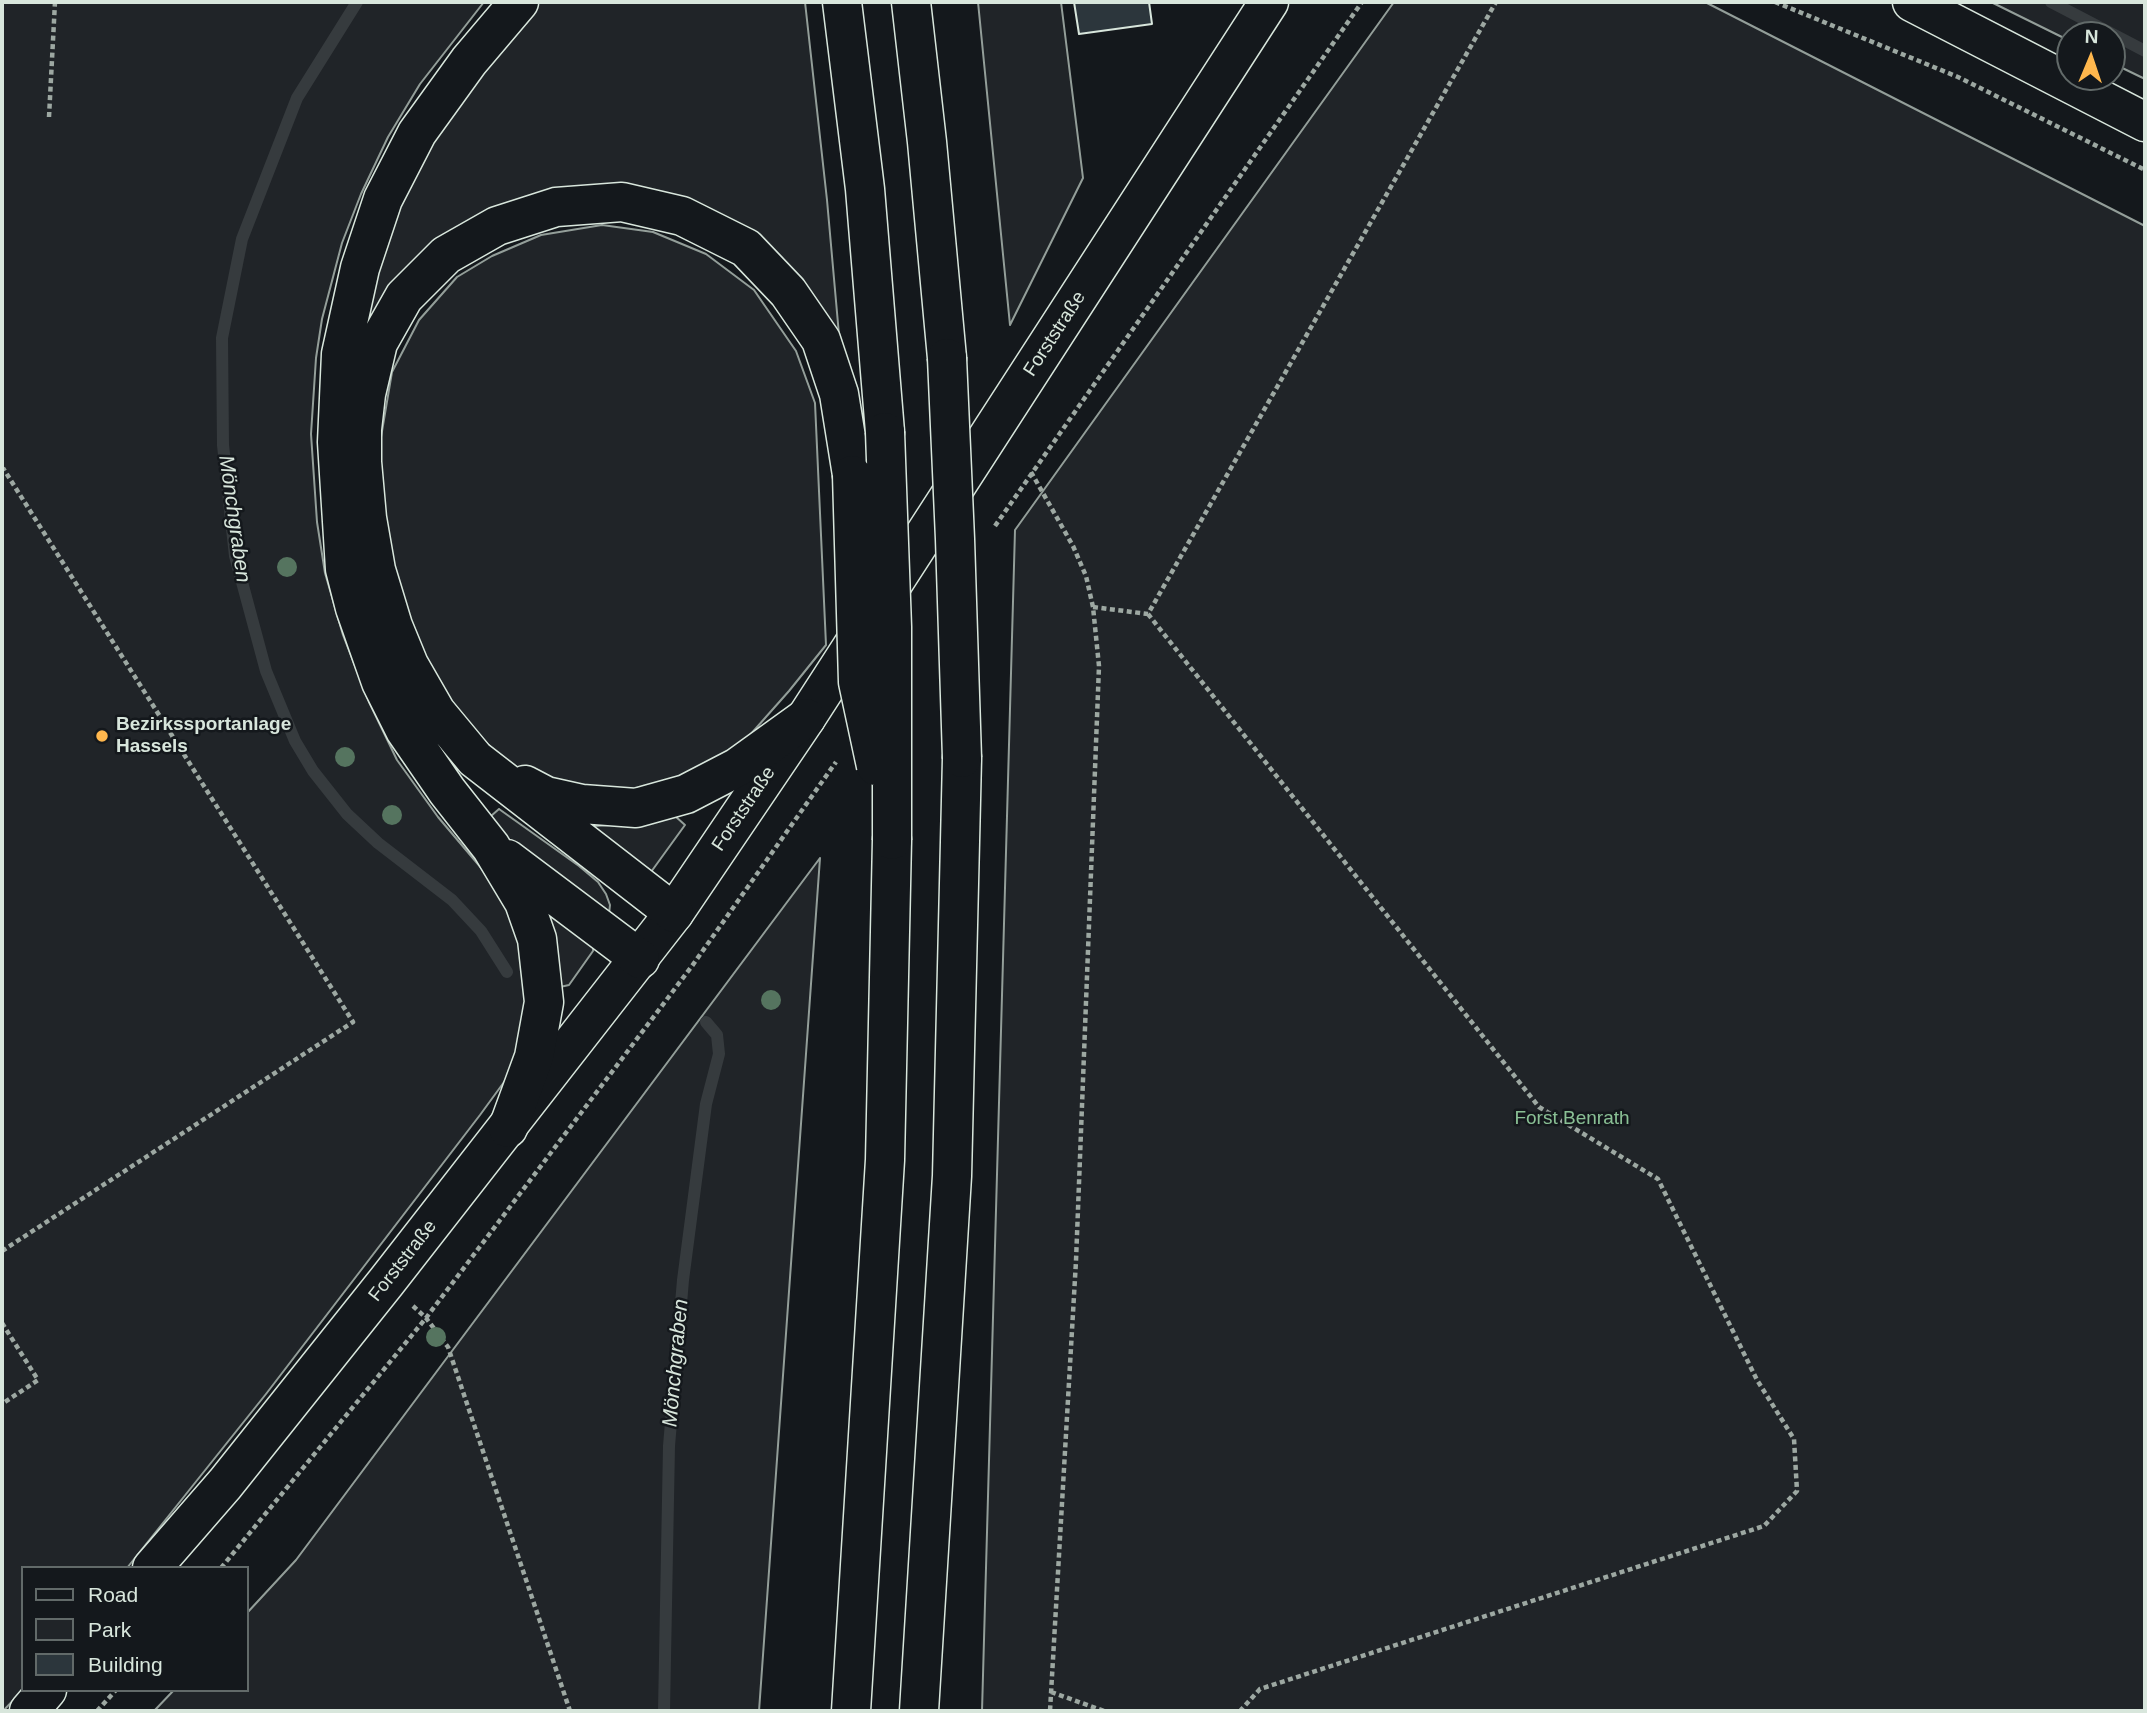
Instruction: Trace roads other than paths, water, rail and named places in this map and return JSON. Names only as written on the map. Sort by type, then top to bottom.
[{"type":"main road","points":[[508,1128],[534,1058],[544,1002],[537,939],[524,902],[491,847],[447,792],[405,730],[381,682],[355,608],[345,569],[337,442],[341,354],[360,268],[383,199],[417,133],[469,61],[519,2]]},
{"type":"main road","points":[[842,2],[865,189],[885,432],[892,626],[892,840],[885,1160],[851,1711]]},
{"type":"main road","points":[[911,2],[947,358],[956,539],[962,758],[952,1176],[919,1711]]},
{"type":"main road","name":"Forststraße","points":[[154,1566],[225,1484],[387,1281],[674,913],[806,718],[1269,2]]},
{"type":"main road","points":[[1912,2],[2145,122]]},
{"type":"main road","points":[[674,913],[475,758],[436,712],[409,665],[393,626],[376,570],[367,518],[362,462],[366,394],[378,343],[404,297],[446,255],[497,226],[556,207],[622,202],[682,216],[746,248],[788,292],[821,340],[839,394],[852,475],[858,682],[892,840]]},
{"type":"main road","points":[[475,758],[546,796],[582,804],[636,808],[685,794],[738,767],[806,718]]},
{"type":"main road","points":[[491,847],[640,959]]},
{"type":"main road","points":[[29,1711],[45,1692]]},
{"type":"waterway","name":"Mönchgraben","points":[[357,2],[297,98],[242,239],[222,338],[223,445],[235,556],[266,671],[295,741],[313,771],[347,814],[378,843],[452,900],[481,931],[507,972]]},
{"type":"waterway","points":[[2051,2],[2145,51]]},
{"type":"waterway","name":"Mönchgraben","points":[[664,1711],[669,1446],[683,1280],[706,1104],[719,1054],[717,1035],[706,1022]]},
{"type":"place","name":"Bezirkssportanlage Hassels","points":[[102,736]]},
{"type":"park label","name":"Forst Benrath","points":[[1572,1119]]}]
